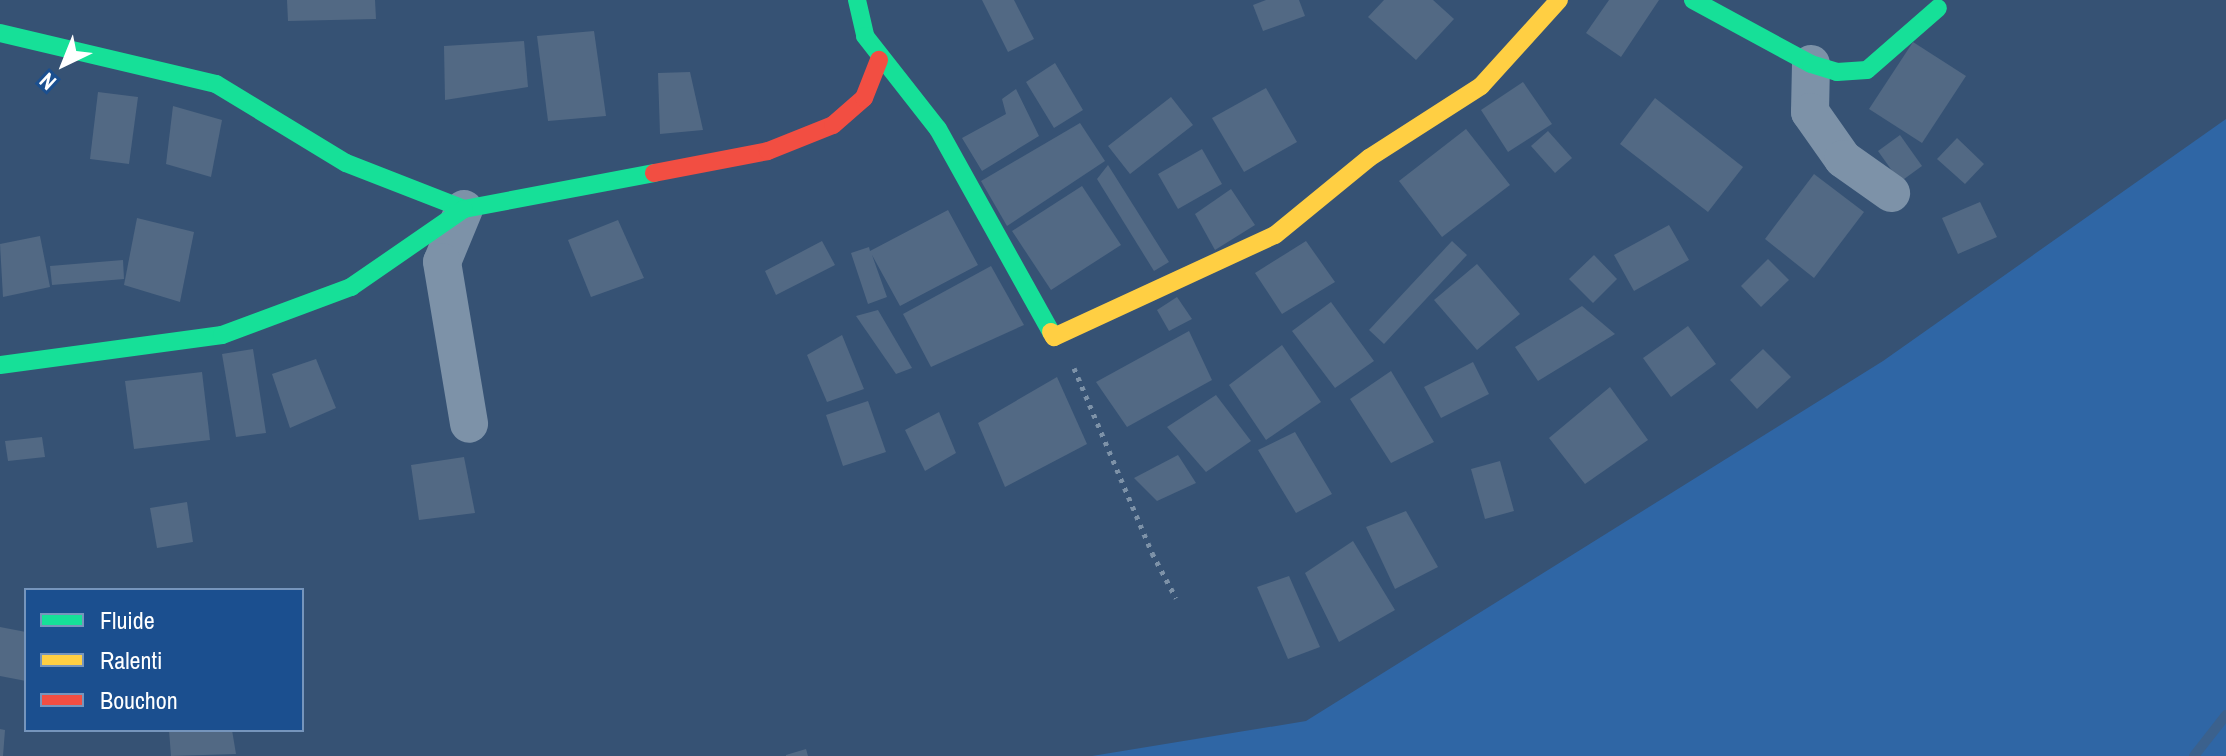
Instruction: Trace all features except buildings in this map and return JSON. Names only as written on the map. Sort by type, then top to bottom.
[{"type":"street","points":[[857,0],[865,36],[879,60],[938,129],[1054,337],[1275,235],[1369,158],[1481,86],[1559,0]]},
{"type":"street","points":[[1693,0],[1811,64],[1837,72],[1867,70],[1938,8]]},
{"type":"street","points":[[0,33],[216,84],[346,163],[464,209]]},
{"type":"street","points":[[0,365],[142,342],[222,335],[351,287],[464,209],[768,151],[833,125],[864,98],[879,60]]},
{"type":"street","points":[[1811,64],[1810,112],[1843,159],[1891,193]]},
{"type":"street","points":[[464,209],[442,262],[469,424]]},
{"type":"path","points":[[1054,337],[1075,371],[1152,553],[1176,598]]},
{"type":"shaded area","points":[[2226,119],[2226,756],[1092,756],[1306,721],[1883,361]]},
{"type":"waterway","points":[[2194,756],[2226,715]]},
{"type":"traffic: fast","points":[[857,0],[865,36],[938,129],[1051,332]]},
{"type":"traffic: fast","points":[[1693,0],[1811,64],[1837,72],[1867,70],[1938,8]]},
{"type":"traffic: fast","points":[[0,33],[216,84],[346,163],[464,209],[654,173]]},
{"type":"traffic: fast","points":[[0,365],[222,335],[351,287],[464,209]]},
{"type":"traffic: slow","points":[[1051,332],[1054,337],[1275,235],[1369,158],[1481,86],[1559,0]]},
{"type":"traffic: jam","points":[[654,173],[768,151],[833,125],[864,98],[879,60]]}]
